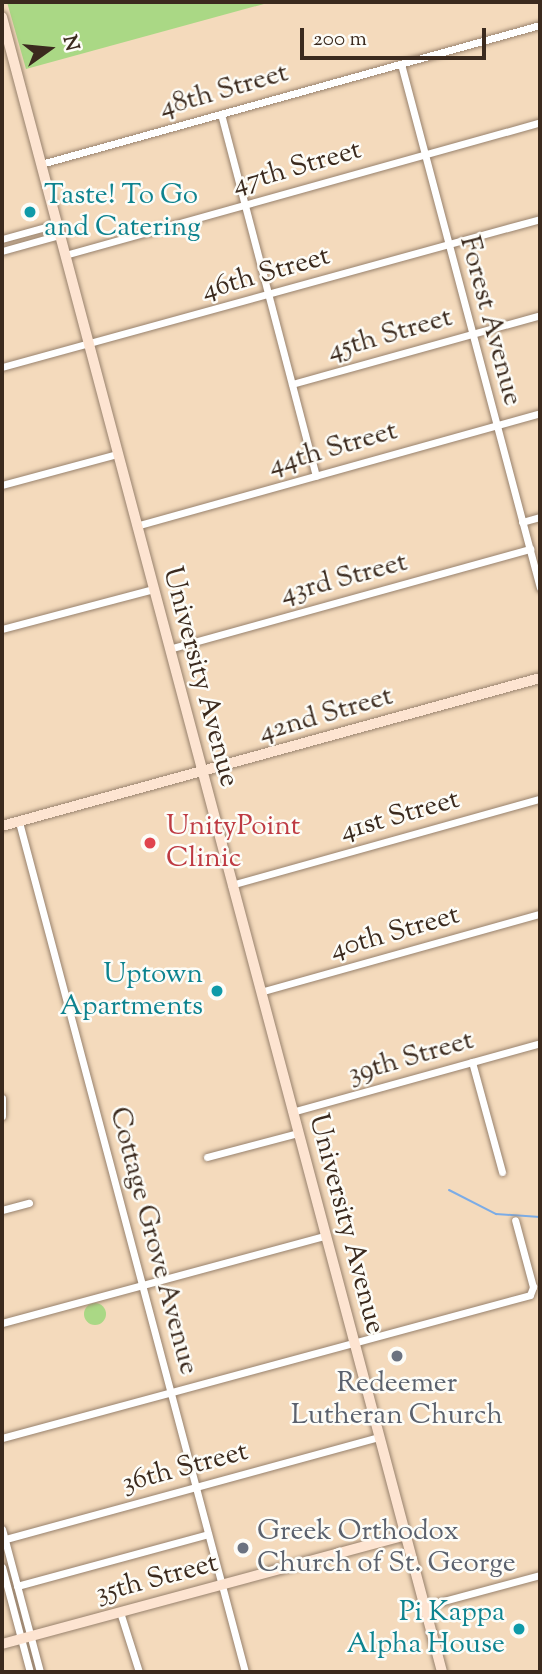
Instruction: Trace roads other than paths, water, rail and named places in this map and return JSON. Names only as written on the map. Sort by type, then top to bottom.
[{"type":"main road","name":"University Avenue","points":[[2,17],[442,1672]]},
{"type":"main road","name":"42nd Street","points":[[2,826],[540,678]]},
{"type":"main road","name":"35th Street","points":[[2,1644],[405,1535]]},
{"type":"street","name":"48th Street","points":[[41,164],[540,25]]},
{"type":"street","name":"Forest Avenue","points":[[401,64],[540,588]]},
{"type":"street","points":[[220,114],[316,476]]},
{"type":"street","name":"47th Street","points":[[65,255],[540,122]]},
{"type":"street","name":"46th Street","points":[[2,367],[540,219]]},
{"type":"street","points":[[2,239],[56,224]]},
{"type":"street","points":[[2,251],[59,236]]},
{"type":"street","name":"45th Street","points":[[292,384],[540,315]]},
{"type":"street","name":"44th Street","points":[[136,526],[540,413]]},
{"type":"street","points":[[2,485],[117,454]]},
{"type":"street","points":[[522,522],[540,517]]},
{"type":"street","name":"43rd Street","points":[[169,649],[530,549]]},
{"type":"street","points":[[2,629],[153,589]]},
{"type":"street","name":"41st Street","points":[[231,885],[540,799]]},
{"type":"street","name":"Cottage Grove Avenue","points":[[19,821],[245,1672]]},
{"type":"street","name":"40th Street","points":[[260,992],[540,914]]},
{"type":"street","name":"39th Street","points":[[292,1112],[540,1043]]},
{"type":"street","points":[[471,1062],[502,1172]]},
{"type":"street","points":[[2,1098],[2,1116]]},
{"type":"street","points":[[207,1157],[298,1133]]},
{"type":"street","points":[[2,1210],[29,1203]]},
{"type":"street","points":[[2,1438],[528,1296],[533,1287],[515,1220]]},
{"type":"street","points":[[2,1322],[325,1236]]},
{"type":"street","name":"36th Street","points":[[3,1540],[379,1437]]},
{"type":"street","points":[[2,1529],[17,1586],[30,1672]]},
{"type":"street","points":[[17,1586],[208,1534]]},
{"type":"street","points":[[2,1567],[25,1638],[40,1672]]},
{"type":"street","points":[[425,1606],[540,1575]]},
{"type":"street","points":[[120,1612],[139,1672]]},
{"type":"waterway","points":[[449,1190],[496,1214],[540,1217]]},
{"type":"place","name":"Taste! To Go and Catering","points":[[30,212]]},
{"type":"place","name":"UnityPoint Clinic","points":[[150,843]]},
{"type":"place","name":"Uptown Apartments","points":[[217,991]]},
{"type":"place","name":"Redeemer Lutheran Church","points":[[397,1356]]},
{"type":"place","name":"Greek Orthodox Church of St. George","points":[[243,1548]]},
{"type":"place","name":"Pi Kappa Alpha House","points":[[519,1629]]}]
